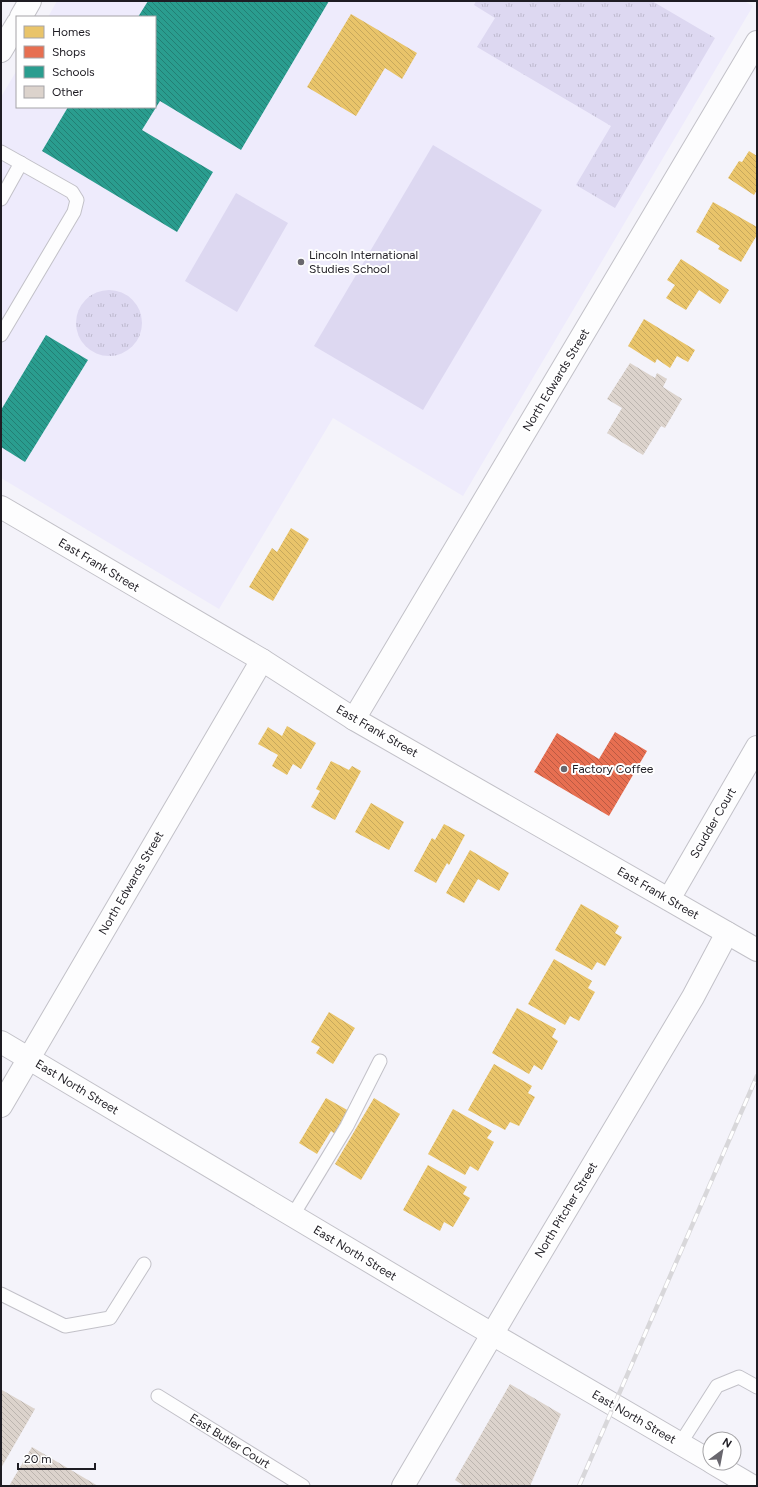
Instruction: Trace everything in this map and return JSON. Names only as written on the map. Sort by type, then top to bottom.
[{"type":"street","points":[[22,16],[30,1]]},
{"type":"street","points":[[1,51],[16,26]]},
{"type":"street","name":"North Edwards Street","points":[[354,719],[757,42]]},
{"type":"street","name":"East Frank Street","points":[[1,507],[262,660],[354,719],[757,950]]},
{"type":"street","name":"North Edwards Street","points":[[1,1106],[262,660]]},
{"type":"street","name":"Scudder Court","points":[[669,899],[757,747]]},
{"type":"street","name":"North Pitcher Street","points":[[403,1486],[693,997],[727,933]]},
{"type":"street","name":"East North Street","points":[[1,1042],[492,1334],[702,1456]]},
{"type":"street","points":[[727,1471],[752,1486]]},
{"type":"lane","points":[[1,152],[72,192],[77,200],[74,212],[1,334]]},
{"type":"lane","points":[[1,199],[21,163]]},
{"type":"lane","points":[[293,1215],[347,1126],[380,1061]]},
{"type":"lane","points":[[1,1294],[64,1326],[110,1318],[144,1264]]},
{"type":"lane","points":[[680,1444],[717,1386],[739,1377],[757,1388]]},
{"type":"lane","name":"East Butler Court","points":[[158,1396],[303,1486]]},
{"type":"shaded area","name":"Lincoln International Studies School","points":[[57,1],[744,1],[753,6],[463,496],[333,418],[219,609],[1,478],[1,97],[16,72],[16,108],[156,108],[156,16],[49,16]]},
{"type":"green space","points":[[476,1],[652,1],[715,38],[615,208],[576,185],[611,126],[477,47],[495,18],[474,5]]},
{"type":"green space","points":[[433,145],[542,210],[423,410],[314,346]]},
{"type":"green space","points":[[236,193],[288,223],[237,312],[185,281]]},
{"type":"green space","points":[[109,290],[122,293],[132,300],[139,310],[142,323],[139,336],[132,346],[122,353],[109,356],[96,353],[86,346],[79,336],[76,323],[79,310],[86,300],[96,293]]},
{"type":"building: Homes","points":[[351,14],[417,53],[402,79],[385,68],[356,116],[307,87]]},
{"type":"building: Homes","points":[[749,151],[757,156],[757,190],[754,195],[728,178],[739,161],[742,162]]},
{"type":"building: Homes","points":[[713,202],[757,227],[757,235],[741,262],[718,249],[720,246],[696,232]]},
{"type":"building: Homes","points":[[681,259],[729,290],[720,304],[699,290],[686,310],[666,298],[675,285],[667,280]]},
{"type":"building: Homes","points":[[644,319],[695,350],[688,362],[677,356],[670,368],[657,359],[655,363],[628,346]]},
{"type":"building: Homes","points":[[291,528],[309,539],[273,601],[249,587],[272,548],[277,552]]},
{"type":"building: Homes","points":[[287,726],[316,743],[301,769],[293,764],[287,775],[272,766],[278,755],[258,744],[268,727],[282,736]]},
{"type":"building: Homes","points":[[331,761],[349,770],[352,766],[361,771],[335,820],[311,807],[320,791],[316,789]]},
{"type":"building: Homes","points":[[371,803],[404,822],[389,850],[355,832]]},
{"type":"building: Homes","points":[[444,824],[465,835],[449,865],[447,863],[436,883],[414,871],[432,838],[435,840]]},
{"type":"building: Homes","points":[[470,850],[509,873],[499,891],[478,879],[464,903],[446,893]]},
{"type":"building: Homes","points":[[581,904],[619,926],[615,933],[622,937],[605,966],[597,962],[592,970],[555,950]]},
{"type":"building: Homes","points":[[554,959],[592,981],[588,988],[595,992],[579,1021],[570,1016],[565,1025],[528,1004]]},
{"type":"building: Homes","points":[[517,1008],[556,1029],[552,1037],[558,1041],[542,1070],[534,1065],[529,1074],[492,1053]]},
{"type":"building: Homes","points":[[329,1012],[355,1028],[333,1064],[316,1053],[320,1047],[311,1042]]},
{"type":"building: Homes","points":[[494,1064],[532,1086],[528,1093],[535,1097],[519,1126],[510,1122],[505,1130],[468,1110]]},
{"type":"building: Homes","points":[[326,1098],[349,1111],[335,1134],[331,1131],[317,1154],[299,1143]]},
{"type":"building: Homes","points":[[374,1098],[400,1114],[361,1180],[335,1164]]},
{"type":"building: Homes","points":[[453,1109],[492,1131],[487,1138],[494,1142],[478,1171],[470,1166],[465,1175],[428,1154]]},
{"type":"building: Homes","points":[[428,1165],[467,1187],[463,1194],[470,1198],[453,1227],[444,1222],[440,1231],[403,1210]]},
{"type":"building: Shops","points":[[615,732],[647,751],[609,816],[534,772],[557,733],[599,759]]},
{"type":"building: Schools","points":[[148,1],[329,1],[241,150],[160,101],[156,107],[156,16],[139,16]]},
{"type":"building: Schools","points":[[67,108],[156,108],[142,130],[213,172],[177,232],[42,151]]},
{"type":"building: Schools","points":[[46,335],[88,360],[25,462],[1,447],[1,410]]},
{"type":"building: Other","points":[[630,363],[655,378],[657,373],[667,379],[663,387],[682,399],[665,428],[661,426],[643,455],[607,433],[622,408],[607,399]]},
{"type":"building: Other","points":[[510,1384],[561,1414],[530,1486],[464,1486],[455,1480]]},
{"type":"building: Other","points":[[2,1390],[35,1409],[1,1468],[1,1393]]},
{"type":"building: Other","points":[[32,1447],[98,1486],[9,1486]]},
{"type":"railway","points":[[579,1486],[757,1076]]},
{"type":"place","name":"Lincoln International Studies School","points":[[301,262]]},
{"type":"place","name":"Factory Coffee","points":[[564,769]]}]
